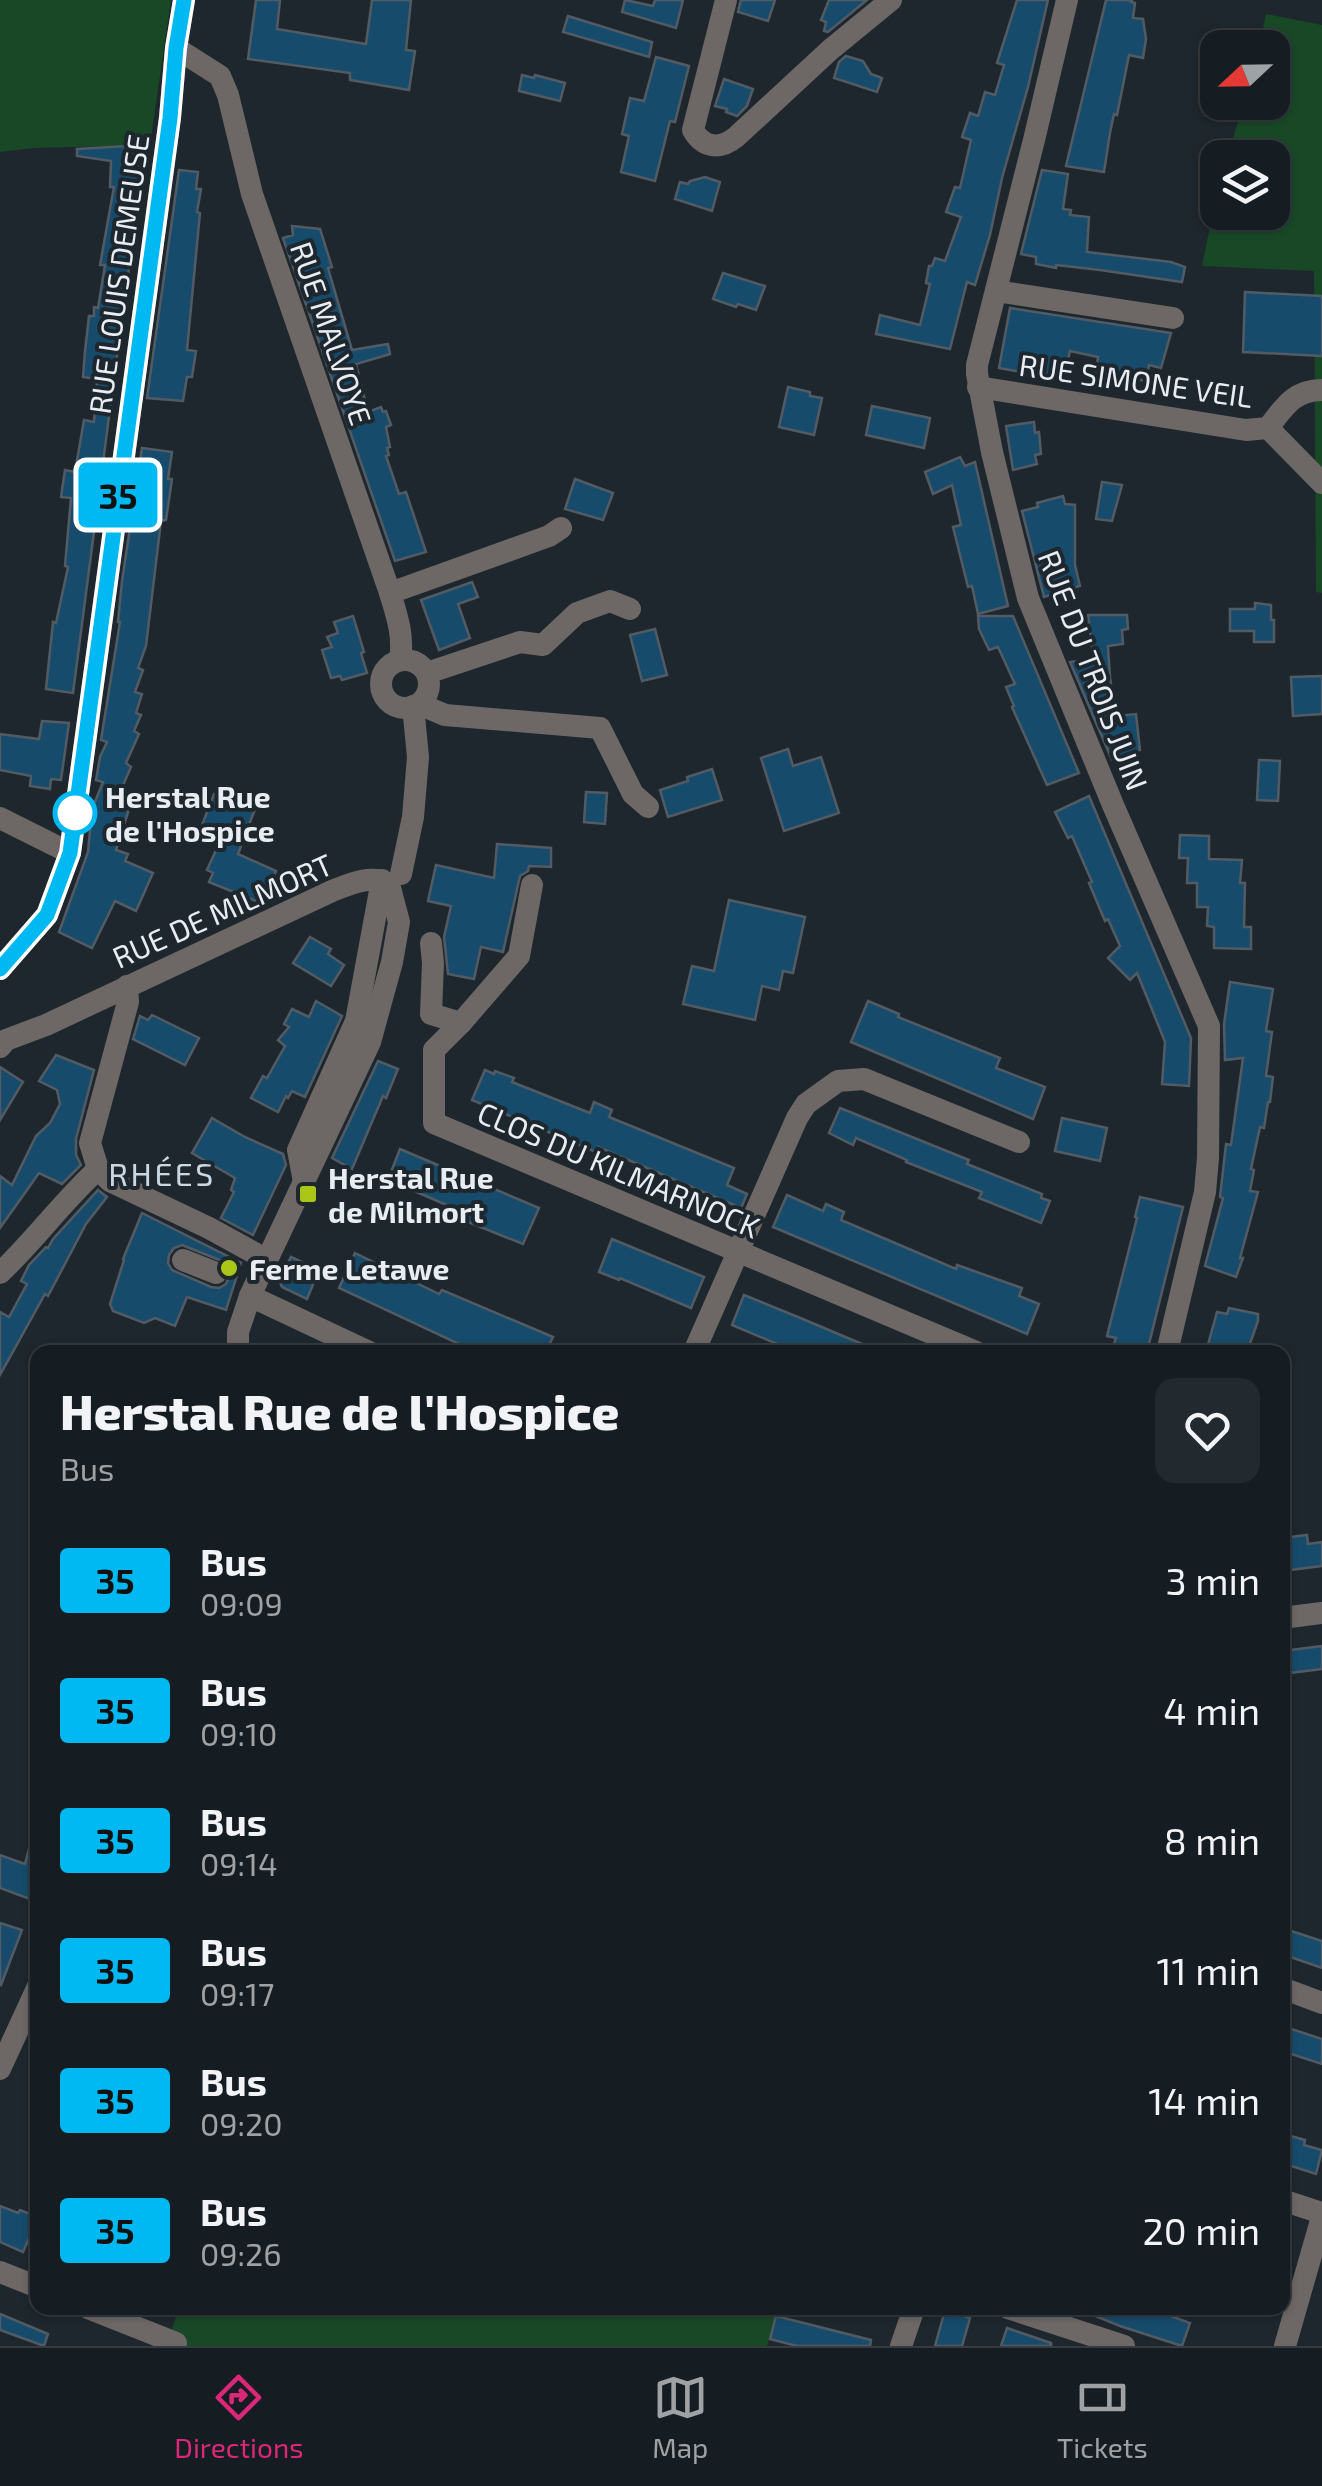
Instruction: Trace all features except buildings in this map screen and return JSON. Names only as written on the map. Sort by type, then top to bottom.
[{"type":"street","name":"RUE LOUIS DEMEUSE","points":[[70,853],[184,0]]},
{"type":"street","points":[[726,0],[693,130],[706,145],[726,144],[736,137],[891,0]]},
{"type":"street","name":"RUE DU TROIS JUIN","points":[[1067,0],[977,365],[978,387],[1028,598],[1209,1026],[1205,1192],[1169,1345]]},
{"type":"street","name":"RUE MALVOYE","points":[[176,48],[220,76],[228,95],[252,194],[401,630],[400,660],[382,675],[382,692],[394,705],[416,705]]},
{"type":"street","points":[[996,291],[1173,318]]},
{"type":"street","name":"RUE SIMONE VEIL","points":[[978,387],[1246,430],[1268,428],[1322,482]]},
{"type":"street","points":[[1268,428],[1300,393],[1322,390]]},
{"type":"street","points":[[390,593],[550,536],[562,528]]},
{"type":"street","points":[[427,672],[520,642],[543,645],[577,613],[610,601],[630,609]]},
{"type":"street","points":[[392,877],[413,817],[418,757],[416,705],[429,689],[427,672],[416,662],[400,660]]},
{"type":"street","points":[[416,705],[445,715],[600,728],[633,794],[648,807]]},
{"type":"street","points":[[0,818],[70,853],[47,915],[0,969]]},
{"type":"street","name":"RUE DE MILMORT","points":[[2,1042],[332,891],[364,880],[392,877]]},
{"type":"street","name":"RUE DE MILMORT","points":[[238,1345],[239,1284],[267,1260],[370,1042],[399,922],[388,884],[392,877]]},
{"type":"street","name":"CLOS DU KILMARNOCK","points":[[532,885],[519,956],[434,1050],[434,1124],[959,1345]]},
{"type":"street","points":[[431,943],[431,1014],[461,1023]]},
{"type":"street","points":[[127,986],[128,1002],[90,1144],[98,1169],[110,1181],[267,1260]]},
{"type":"street","points":[[697,1345],[796,1118],[806,1104],[838,1081],[864,1079],[1019,1142]]},
{"type":"street","points":[[0,1273],[98,1169]]},
{"type":"street","points":[[183,1260],[239,1284],[356,1345]]},
{"type":"street","points":[[1290,1617],[1322,1613]]},
{"type":"street","points":[[1290,1991],[1322,2003]]},
{"type":"street","points":[[0,2069],[27,2037]]},
{"type":"street","points":[[1286,2346],[1322,2215],[1290,2203]]},
{"type":"street","points":[[0,2272],[30,2284]]},
{"type":"street","points":[[106,2315],[176,2343]]},
{"type":"street","points":[[901,2346],[912,2315]]},
{"type":"street","points":[[1029,2315],[1124,2346]]},
{"type":"green space","points":[[0,0],[171,0],[150,145],[0,152]]},
{"type":"green space","points":[[1266,14],[1322,25],[1322,593],[1316,592],[1314,271],[1202,266],[1209,230],[1290,230],[1290,140],[1232,140],[1239,120],[1290,120],[1290,30],[1263,30]]},
{"type":"green space","points":[[177,2315],[776,2315],[767,2346],[166,2346]]},
{"type":"bus line","name":"35","points":[[0,969],[47,915],[70,853],[184,0]]},
{"type":"place","name":"Herstal Rue de l'Hospice","points":[[75,813]]},
{"type":"place","name":"Herstal Rue de Milmort","points":[[308,1194]]},
{"type":"place","name":"Ferme Letawe","points":[[229,1268]]},
{"type":"district","name":"RHÉES","points":[[162,1173]]}]
